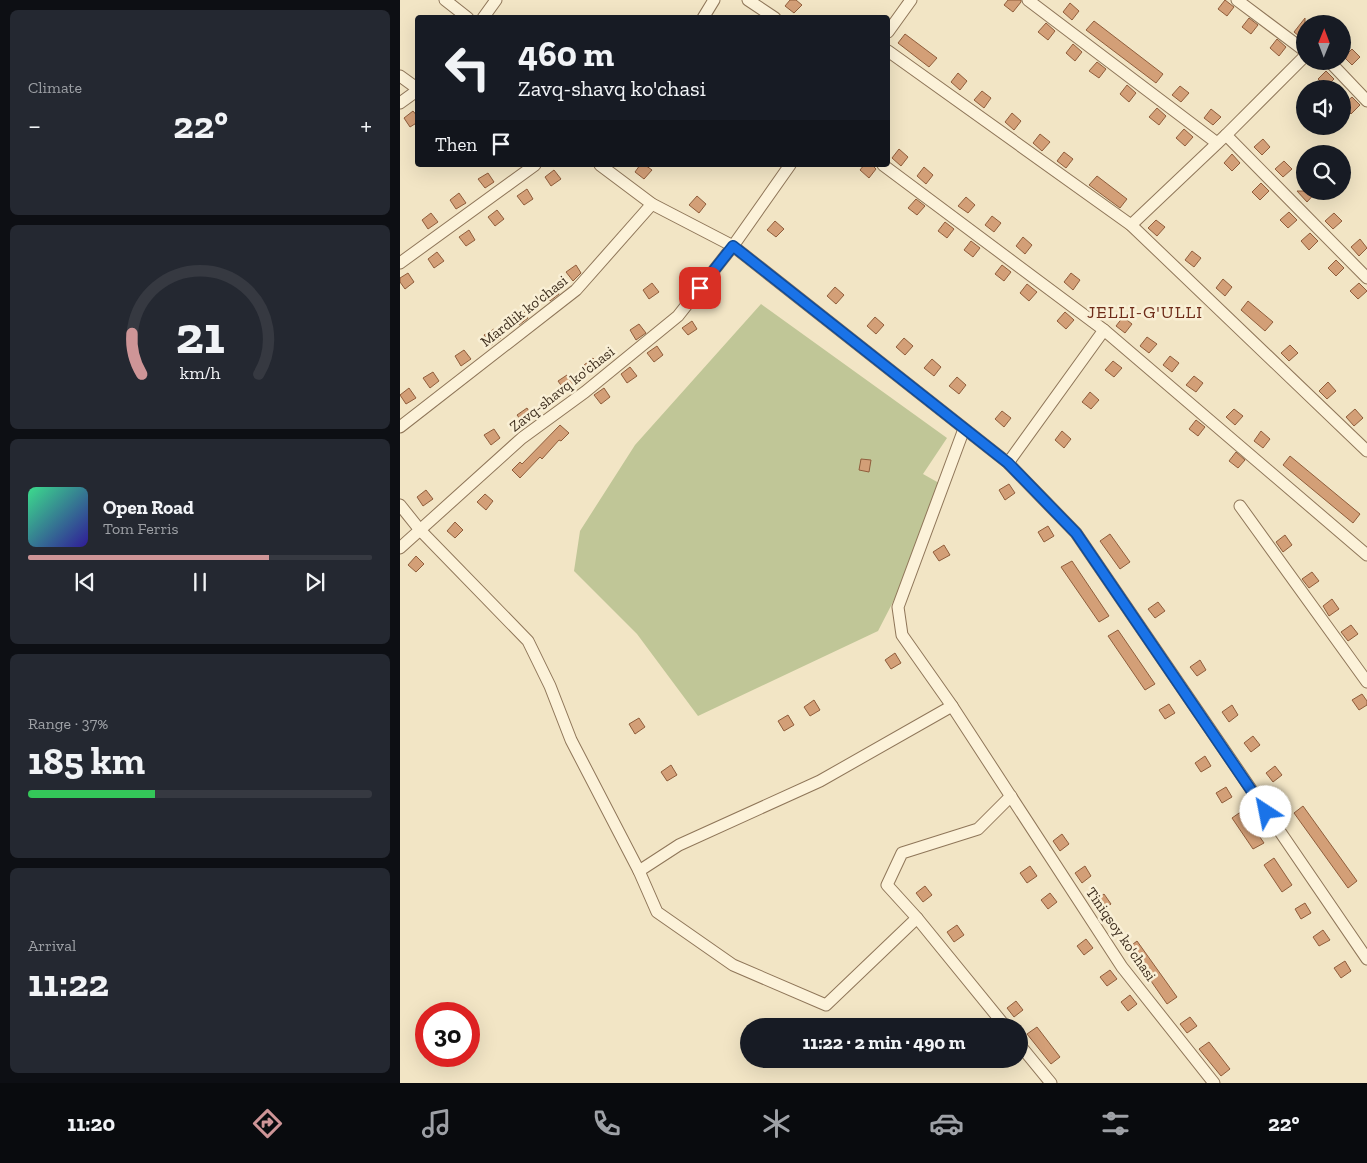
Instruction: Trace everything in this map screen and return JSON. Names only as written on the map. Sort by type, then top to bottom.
[{"type":"street","points":[[445,0],[464,15]]},
{"type":"street","points":[[485,15],[496,0]]},
{"type":"street","points":[[705,15],[714,0]]},
{"type":"street","points":[[748,0],[770,15]]},
{"type":"street","points":[[890,29],[911,0]]},
{"type":"street","points":[[1028,0],[1221,139],[1367,278]]},
{"type":"street","points":[[1236,0],[1296,44]]},
{"type":"street","points":[[890,52],[1131,225],[1367,451]]},
{"type":"street","points":[[1131,225],[1296,65]]},
{"type":"street","points":[[1338,70],[1367,101]]},
{"type":"street","points":[[400,76],[415,88]]},
{"type":"street","points":[[400,103],[415,92]]},
{"type":"street","points":[[400,263],[532,167]]},
{"type":"street","points":[[603,167],[652,204],[733,246],[1008,463],[1076,533],[1367,959]]},
{"type":"street","name":"Zavq-shavq ko'chasi","points":[[400,548],[522,438],[586,392],[678,316],[733,246],[789,167]]},
{"type":"street","points":[[886,167],[1104,330],[1367,555]]},
{"type":"street","name":"Mardlik ko'chasi","points":[[400,427],[576,290],[652,204]]},
{"type":"street","points":[[1008,463],[1104,330]]},
{"type":"street","name":"Tiniqsoy ko'chasi","points":[[964,428],[898,607],[902,635],[952,706],[1122,967],[1214,1083]]},
{"type":"street","points":[[400,505],[420,530],[528,641],[550,686],[572,740],[639,872],[657,912],[733,965],[826,1005],[917,918]]},
{"type":"street","points":[[1240,506],[1367,682]]},
{"type":"street","points":[[639,872],[679,845],[820,781],[952,706]]},
{"type":"street","points":[[998,1018],[917,918],[886,885],[902,853],[978,829],[1011,796]]},
{"type":"street","points":[[1028,1055],[1051,1083]]},
{"type":"green space","points":[[761,304],[947,438],[923,474],[939,483],[911,567],[878,631],[698,716],[637,634],[574,571],[580,531],[635,445]]},
{"type":"building","points":[[790,0],[796,0],[802,5],[794,13],[785,6]]},
{"type":"building","points":[[1008,0],[1021,0],[1021,2],[1013,12],[1004,5]]},
{"type":"building","points":[[1225,0],[1234,7],[1227,16],[1218,9]]},
{"type":"building","points":[[1070,3],[1079,11],[1072,20],[1063,12]]},
{"type":"building","points":[[1249,18],[1258,25],[1251,34],[1242,27]]},
{"type":"building","points":[[1094,21],[1163,74],[1156,83],[1086,30]]},
{"type":"building","points":[[1046,23],[1055,31],[1048,40],[1038,32]]},
{"type":"building","points":[[905,34],[937,58],[929,67],[898,43]]},
{"type":"building","points":[[1277,39],[1286,47],[1279,56],[1270,48]]},
{"type":"building","points":[[1073,44],[1082,52],[1075,61],[1066,53]]},
{"type":"building","points":[[1351,50],[1360,57],[1352,65],[1351,64]]},
{"type":"building","points":[[1097,62],[1106,69],[1099,78],[1089,71]]},
{"type":"building","points":[[1326,71],[1334,79],[1319,80]]},
{"type":"building","points":[[958,73],[967,81],[960,90],[951,82]]},
{"type":"building","points":[[1127,85],[1136,93],[1129,102],[1120,94]]},
{"type":"building","points":[[1180,86],[1189,93],[1181,102],[1172,95]]},
{"type":"building","points":[[982,91],[991,98],[984,108],[974,100]]},
{"type":"building","points":[[1351,98],[1360,105],[1351,114]]},
{"type":"building","points":[[1157,108],[1166,116],[1159,125],[1149,117]]},
{"type":"building","points":[[1211,109],[1221,117],[1213,125],[1204,118]]},
{"type":"building","points":[[413,111],[415,113],[415,124],[410,127],[404,118]]},
{"type":"building","points":[[1012,113],[1021,121],[1014,130],[1005,122]]},
{"type":"building","points":[[1184,129],[1193,137],[1185,146],[1176,138]]},
{"type":"building","points":[[1040,134],[1050,142],[1042,151],[1033,143]]},
{"type":"building","points":[[1263,139],[1270,147],[1262,155],[1254,147]]},
{"type":"building","points":[[899,149],[908,157],[901,166],[892,158]]},
{"type":"building","points":[[1064,152],[1073,159],[1066,168],[1057,161]]},
{"type":"building","points":[[1232,154],[1240,163],[1232,171],[1224,163]]},
{"type":"building","points":[[1284,161],[1292,169],[1283,177],[1275,169]]},
{"type":"building","points":[[639,167],[648,167],[652,170],[644,179],[635,172]]},
{"type":"building","points":[[862,167],[874,167],[876,169],[869,178],[860,170]]},
{"type":"building","points":[[924,167],[933,175],[926,184],[917,176]]},
{"type":"building","points":[[554,170],[561,179],[551,186],[545,177]]},
{"type":"building","points":[[488,173],[494,182],[485,188],[478,179]]},
{"type":"building","points":[[1097,176],[1127,199],[1120,208],[1089,185]]},
{"type":"building","points":[[1261,183],[1269,191],[1260,200],[1252,192]]},
{"type":"building","points":[[527,189],[533,199],[524,205],[517,196]]},
{"type":"building","points":[[459,193],[466,203],[456,209],[450,200]]},
{"type":"building","points":[[697,196],[706,204],[699,213],[689,205]]},
{"type":"building","points":[[966,197],[975,205],[968,213],[958,206]]},
{"type":"building","points":[[916,199],[925,206],[917,215],[908,208]]},
{"type":"building","points":[[497,210],[504,219],[495,226],[488,217]]},
{"type":"building","points":[[1289,212],[1297,220],[1288,228],[1280,220]]},
{"type":"building","points":[[431,213],[438,222],[428,229],[422,220]]},
{"type":"building","points":[[1334,213],[1342,221],[1333,229],[1325,221]]},
{"type":"building","points":[[992,216],[1001,223],[994,232],[985,225]]},
{"type":"building","points":[[1156,220],[1165,227],[1157,236],[1148,228]]},
{"type":"building","points":[[775,221],[784,229],[776,237],[767,230]]},
{"type":"building","points":[[945,222],[954,229],[947,238],[938,231]]},
{"type":"building","points":[[469,230],[475,240],[466,246],[459,237]]},
{"type":"building","points":[[1310,233],[1318,241],[1309,250],[1301,241]]},
{"type":"building","points":[[1023,237],[1032,245],[1025,254],[1016,246]]},
{"type":"building","points":[[1360,239],[1367,248],[1359,256],[1351,247]]},
{"type":"building","points":[[971,241],[980,248],[973,257],[964,250]]},
{"type":"building","points":[[1192,251],[1201,258],[1194,267],[1185,260]]},
{"type":"building","points":[[437,252],[444,261],[434,268],[428,259]]},
{"type":"building","points":[[1336,260],[1344,268],[1336,276],[1328,268]]},
{"type":"building","points":[[576,265],[581,273],[573,281],[566,272]]},
{"type":"building","points":[[1002,265],[1011,272],[1004,281],[995,274]]},
{"type":"building","points":[[408,273],[414,282],[405,289],[400,282],[400,278]]},
{"type":"building","points":[[1071,273],[1080,280],[1073,290],[1064,282]]},
{"type":"building","points":[[1223,279],[1232,287],[1225,296],[1216,288]]},
{"type":"building","points":[[652,283],[659,292],[649,299],[643,290]]},
{"type":"building","points":[[1359,283],[1367,291],[1358,299],[1350,291]]},
{"type":"building","points":[[1027,284],[1037,292],[1029,301],[1020,293]]},
{"type":"building","points":[[554,286],[559,294],[550,301],[545,293]]},
{"type":"building","points":[[835,287],[844,295],[836,304],[827,296]]},
{"type":"building","points":[[1248,301],[1273,322],[1265,331],[1241,310]]},
{"type":"building","points":[[522,309],[528,318],[519,325],[512,316]]},
{"type":"building","points":[[1065,312],[1074,320],[1066,329],[1057,321]]},
{"type":"building","points":[[875,317],[884,325],[876,334],[867,326]]},
{"type":"building","points":[[1123,317],[1132,324],[1125,333],[1116,326]]},
{"type":"building","points":[[692,321],[697,329],[688,335],[682,328]]},
{"type":"building","points":[[639,324],[646,333],[636,340],[630,330]]},
{"type":"building","points":[[494,329],[501,338],[491,345],[484,335]]},
{"type":"building","points":[[1147,337],[1157,344],[1149,353],[1140,346]]},
{"type":"building","points":[[904,338],[913,346],[905,355],[896,347]]},
{"type":"building","points":[[1290,345],[1298,353],[1289,361],[1281,353]]},
{"type":"building","points":[[657,346],[663,355],[654,362],[647,353]]},
{"type":"building","points":[[464,350],[471,359],[461,366],[455,356]]},
{"type":"building","points":[[1170,356],[1179,363],[1172,372],[1163,365]]},
{"type":"building","points":[[593,358],[600,367],[591,374],[584,365]]},
{"type":"building","points":[[932,359],[941,367],[934,376],[924,368]]},
{"type":"building","points":[[1113,361],[1122,368],[1114,377],[1105,370]]},
{"type":"building","points":[[630,367],[637,376],[627,383],[621,374]]},
{"type":"building","points":[[433,372],[439,381],[430,388],[423,378]]},
{"type":"building","points":[[567,375],[574,384],[565,391],[558,381]]},
{"type":"building","points":[[1194,376],[1203,383],[1196,392],[1186,385]]},
{"type":"building","points":[[957,377],[966,385],[959,394],[949,386]]},
{"type":"building","points":[[1328,382],[1336,391],[1327,399],[1319,391]]},
{"type":"building","points":[[409,388],[416,398],[406,404],[400,395]]},
{"type":"building","points":[[604,388],[610,397],[601,404],[594,395]]},
{"type":"building","points":[[1090,392],[1099,400],[1091,409],[1082,402]]},
{"type":"building","points":[[527,408],[533,418],[524,424],[517,415]]},
{"type":"building","points":[[1234,409],[1243,416],[1235,425],[1226,417]]},
{"type":"building","points":[[1355,409],[1363,418],[1354,426],[1346,417]]},
{"type":"building","points":[[1002,411],[1011,418],[1004,427],[995,419]]},
{"type":"building","points":[[1196,420],[1205,427],[1198,436],[1189,429]]},
{"type":"building","points":[[560,425],[569,433],[561,441],[559,440],[542,459],[540,457],[520,478],[512,470],[520,462],[522,464]]},
{"type":"building","points":[[494,429],[500,438],[491,445],[484,435]]},
{"type":"building","points":[[1062,431],[1071,439],[1064,448],[1055,440]]},
{"type":"building","points":[[1261,431],[1270,439],[1263,448],[1254,441]]},
{"type":"building","points":[[1236,452],[1245,460],[1238,468],[1229,461]]},
{"type":"building","points":[[1290,456],[1360,514],[1353,523],[1283,465]]},
{"type":"building","points":[[861,459],[871,460],[869,472],[859,470]]},
{"type":"building","points":[[1009,484],[1015,493],[1005,500],[999,490]]},
{"type":"building","points":[[426,490],[433,499],[423,506],[417,497]]},
{"type":"building","points":[[485,494],[493,501],[486,510],[477,502]]},
{"type":"building","points":[[455,522],[463,530],[455,538],[447,531]]},
{"type":"building","points":[[1048,526],[1054,536],[1044,542],[1038,532]]},
{"type":"building","points":[[1110,534],[1130,562],[1120,569],[1100,541]]},
{"type":"building","points":[[1285,535],[1292,545],[1283,552],[1276,542]]},
{"type":"building","points":[[944,545],[950,555],[939,561],[933,552]]},
{"type":"building","points":[[416,556],[424,564],[416,572],[408,565]]},
{"type":"building","points":[[1072,561],[1109,616],[1099,622],[1061,567]]},
{"type":"building","points":[[1312,572],[1319,581],[1309,588],[1302,579]]},
{"type":"building","points":[[1332,599],[1339,609],[1329,616],[1323,606]]},
{"type":"building","points":[[1158,602],[1165,611],[1155,618],[1148,609]]},
{"type":"building","points":[[1351,625],[1358,634],[1348,641],[1341,632]]},
{"type":"building","points":[[1118,630],[1155,684],[1145,690],[1108,636]]},
{"type":"building","points":[[895,653],[901,663],[891,669],[885,660]]},
{"type":"building","points":[[1200,660],[1206,670],[1197,676],[1190,667]]},
{"type":"building","points":[[1362,694],[1367,701],[1367,705],[1359,710],[1352,700]]},
{"type":"building","points":[[814,700],[820,710],[810,716],[804,707]]},
{"type":"building","points":[[1169,704],[1175,713],[1165,719],[1159,710]]},
{"type":"building","points":[[1232,705],[1238,715],[1229,722],[1222,712]]},
{"type":"building","points":[[788,715],[794,725],[784,731],[778,721]]},
{"type":"building","points":[[639,718],[645,727],[635,734],[629,724]]},
{"type":"building","points":[[1253,736],[1260,745],[1251,752],[1244,743]]},
{"type":"building","points":[[1205,756],[1211,766],[1201,772],[1195,763]]},
{"type":"building","points":[[671,765],[677,775],[667,781],[661,772]]},
{"type":"building","points":[[1275,766],[1282,775],[1273,782],[1266,773]]},
{"type":"building","points":[[1226,787],[1232,797],[1222,803],[1216,793]]},
{"type":"building","points":[[1303,806],[1357,881],[1348,888],[1294,813]]},
{"type":"building","points":[[1242,811],[1264,843],[1253,849],[1232,818]]},
{"type":"building","points":[[1062,834],[1069,844],[1060,851],[1053,841]]},
{"type":"building","points":[[1274,858],[1292,885],[1282,892],[1264,865]]},
{"type":"building","points":[[1030,866],[1037,876],[1027,883],[1020,873]]},
{"type":"building","points":[[1085,866],[1091,876],[1082,883],[1075,873]]},
{"type":"building","points":[[925,886],[932,895],[923,902],[916,893]]},
{"type":"building","points":[[1050,893],[1057,902],[1048,909],[1041,900]]},
{"type":"building","points":[[1104,894],[1111,904],[1102,911],[1095,901]]},
{"type":"building","points":[[1305,903],[1311,913],[1301,919],[1295,909]]},
{"type":"building","points":[[957,925],[964,935],[954,942],[947,932]]},
{"type":"building","points":[[1323,930],[1330,940],[1319,946],[1313,937]]},
{"type":"building","points":[[1086,939],[1093,948],[1084,955],[1077,946]]},
{"type":"building","points":[[1137,941],[1177,997],[1167,1004],[1128,948]]},
{"type":"building","points":[[1345,961],[1351,971],[1341,978],[1334,968]]},
{"type":"building","points":[[1110,970],[1117,979],[1107,986],[1100,977]]},
{"type":"building","points":[[1130,995],[1137,1004],[1128,1011],[1121,1002]]},
{"type":"building","points":[[1016,1001],[1023,1010],[1014,1017],[1007,1008]]},
{"type":"building","points":[[1190,1017],[1197,1026],[1187,1033],[1180,1024]]},
{"type":"building","points":[[1037,1027],[1060,1057],[1051,1064],[1028,1033]]},
{"type":"building","points":[[1209,1042],[1230,1069],[1221,1076],[1199,1049]]},
{"type":"district","name":"JELLI-G'ULLI","points":[[1145,312]]},
{"type":"route","points":[[700,288],[733,246],[1008,463],[1076,533],[1266,812]]}]
